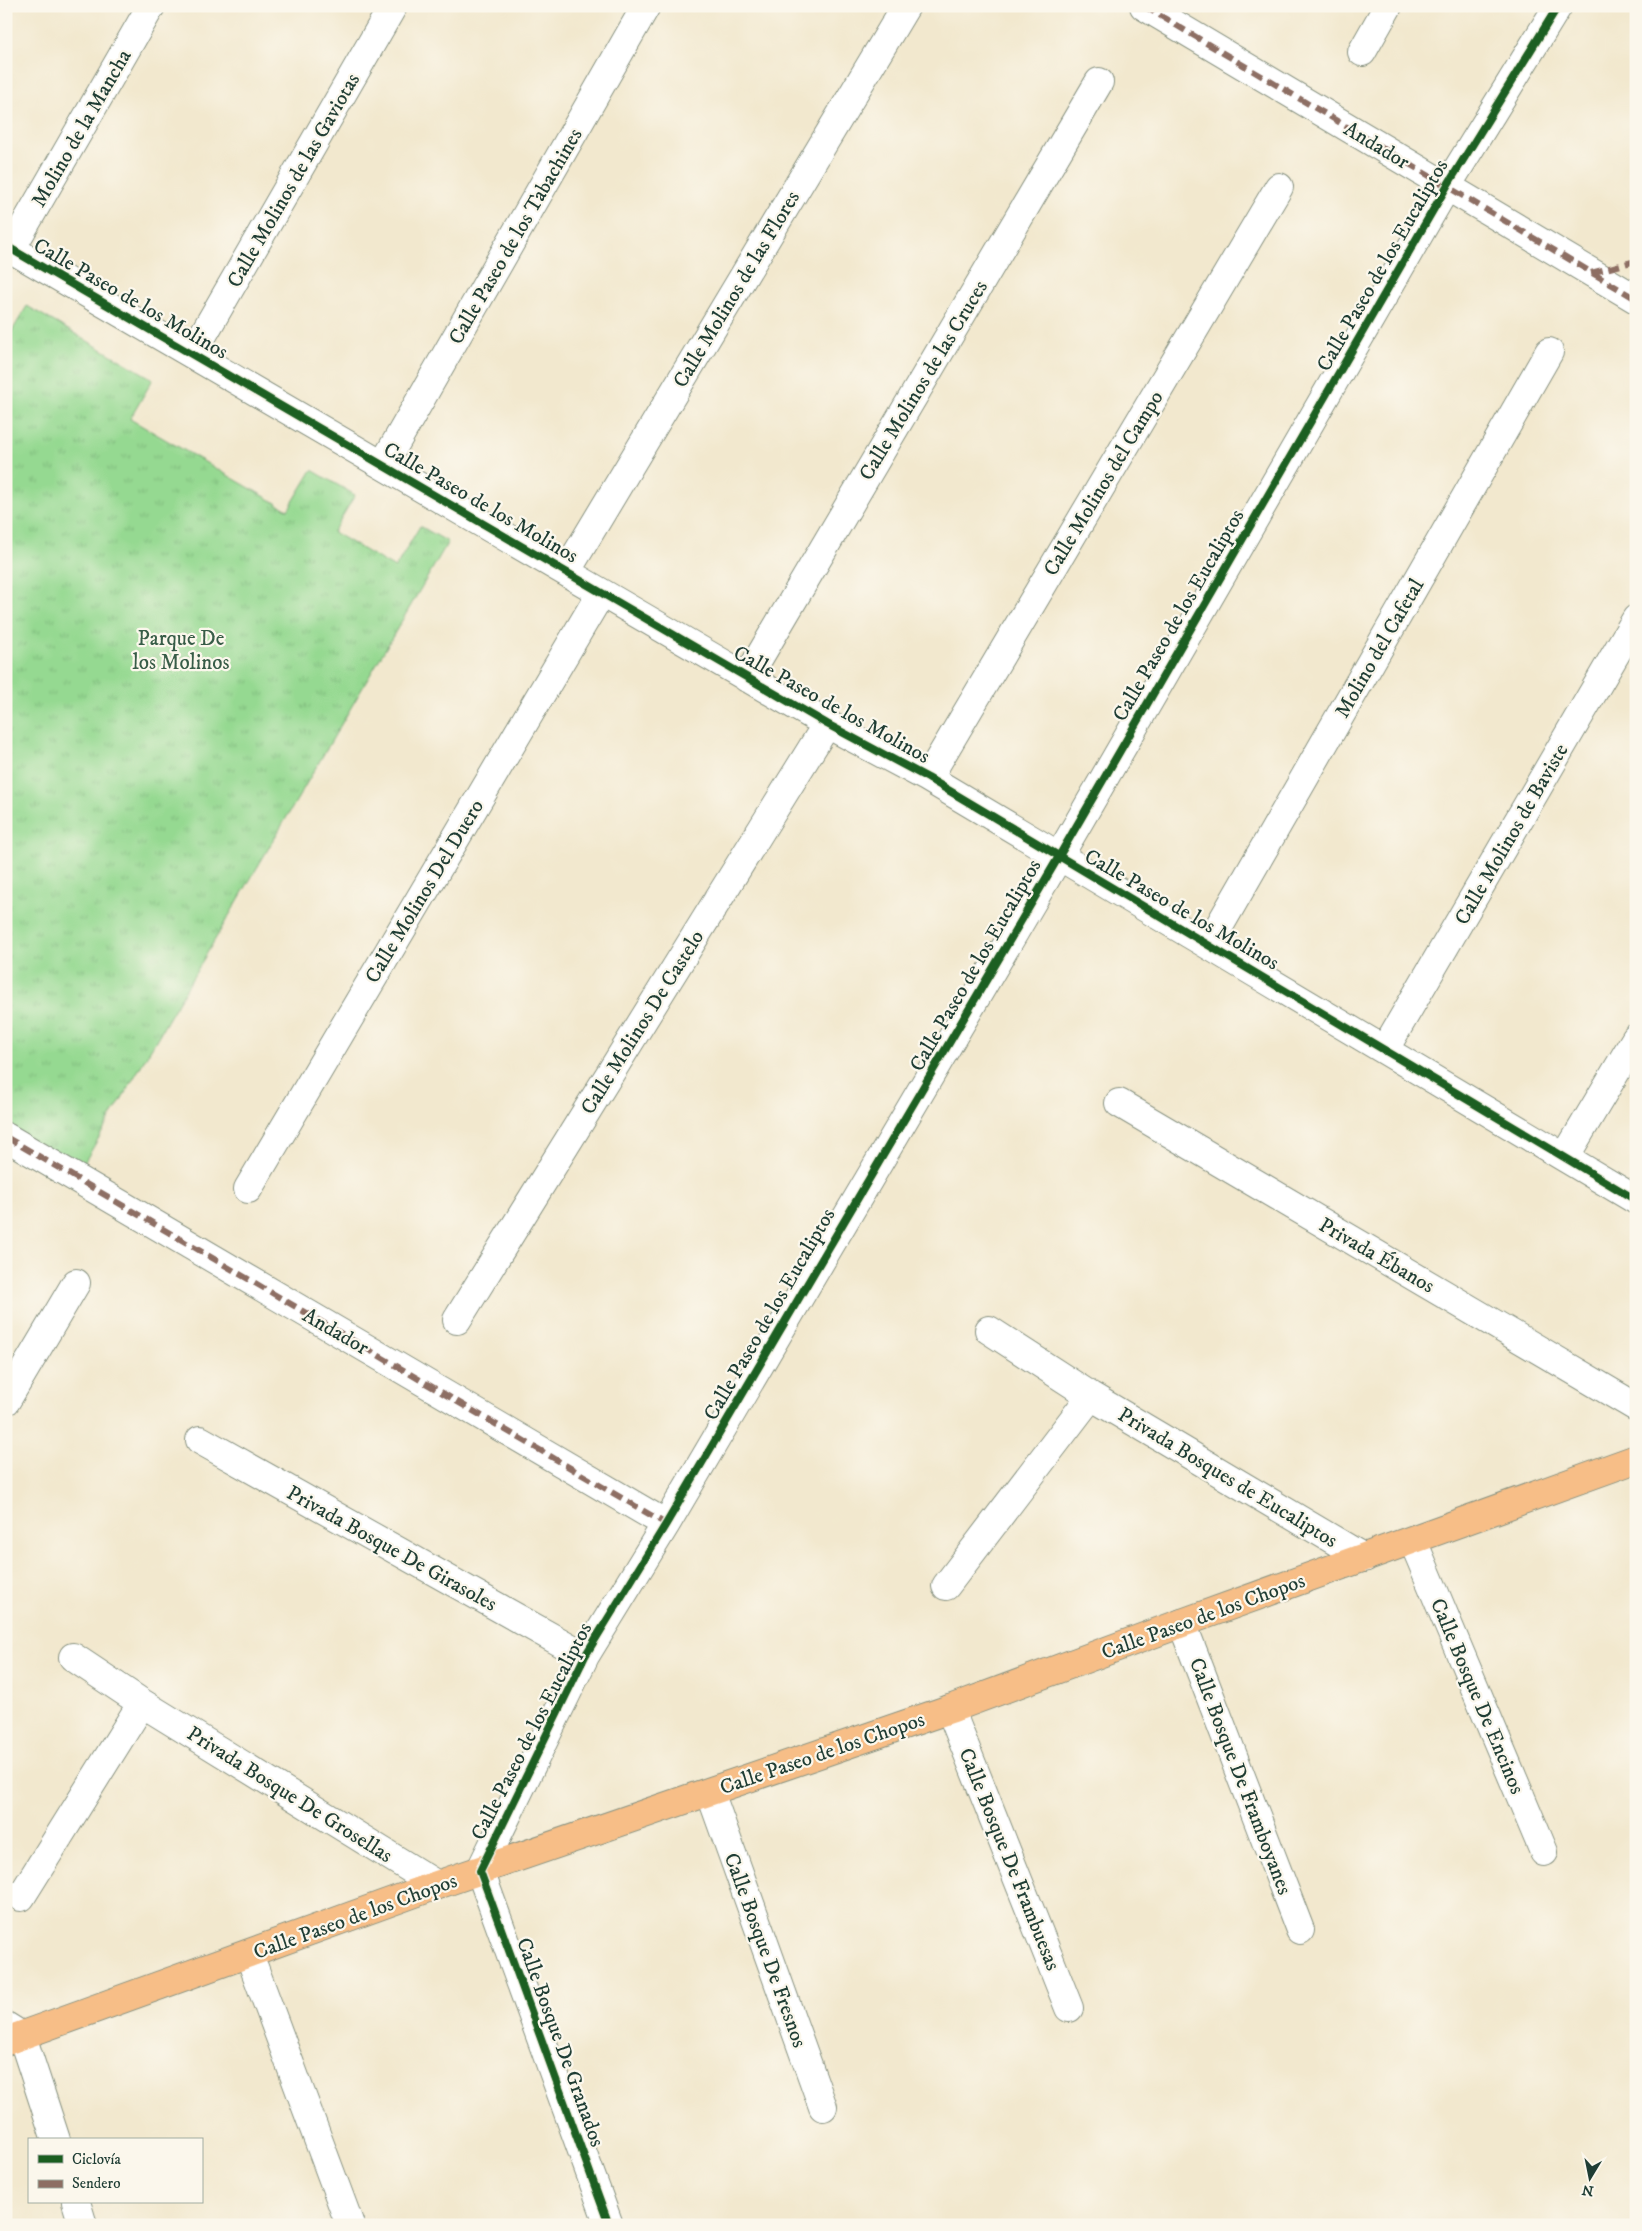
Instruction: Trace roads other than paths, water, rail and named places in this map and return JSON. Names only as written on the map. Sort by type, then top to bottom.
[{"type":"main road","name":"Calle Paseo de los Chopos","points":[[11,2034],[250,1954],[437,1885],[950,1709],[1636,1459]]},
{"type":"street","name":"Molino de la Mancha","points":[[9,248],[151,6]]},
{"type":"street","name":"Calle Molinos de las Gaviotas","points":[[192,354],[394,6]]},
{"type":"street","name":"Calle Paseo de los Tabachines","points":[[383,466],[646,6]]},
{"type":"street","name":"Calle Molinos de las Flores","points":[[566,572],[906,6]]},
{"type":"street","name":"Andador","points":[[1144,6],[1636,299]]},
{"type":"street","points":[[1362,52],[1388,6]]},
{"type":"street","name":"Calle Paseo de los Eucaliptos","points":[[480,1871],[585,1656],[666,1524],[1058,858],[1447,186],[1558,6]]},
{"type":"street","name":"Calle Molinos de las Cruces","points":[[747,678],[1100,82]]},
{"type":"street","name":"Calle Molinos del Campo","points":[[928,778],[1279,187]]},
{"type":"street","name":"Calle Paseo de los Molinos","points":[[9,248],[747,678],[827,724],[928,778],[1058,858],[1209,944],[1636,1200]]},
{"type":"street","name":"Molino del Cafetal","points":[[1209,944],[1549,352]]},
{"type":"street","name":"Calle Molinos Del Duero","points":[[248,1189],[601,593]]},
{"type":"street","name":"Calle Molinos de Baviste","points":[[1385,1049],[1636,619]]},
{"type":"street","name":"Calle Molinos De Castelo","points":[[457,1320],[827,724]]},
{"type":"street","points":[[1565,1157],[1636,1038]]},
{"type":"street","name":"Privada Ébanos","points":[[1118,1103],[1636,1407]]},
{"type":"street","name":"Andador","points":[[6,1138],[666,1524]]},
{"type":"street","points":[[6,1400],[76,1283]]},
{"type":"street","name":"Privada Bosques de Eucaliptos","points":[[989,1330],[1091,1396],[1364,1558]]},
{"type":"street","points":[[946,1586],[1091,1396]]},
{"type":"street","name":"Privada Bosque De Girasoles","points":[[200,1440],[585,1656]]},
{"type":"street","name":"Calle Bosque De Encinos","points":[[1413,1541],[1544,1852]]},
{"type":"street","name":"Calle Bosque De Framboyanes","points":[[1182,1623],[1300,1930]]},
{"type":"street","name":"Privada Bosque De Grosellas","points":[[73,1657],[142,1703],[437,1885]]},
{"type":"street","points":[[21,1898],[142,1703]]},
{"type":"street","name":"Calle Bosque De Frambuesas","points":[[950,1709],[1069,2008]]},
{"type":"street","name":"Calle Bosque De Fresnos","points":[[710,1792],[823,2107]]},
{"type":"street","name":"Calle Bosque De Granados","points":[[480,1871],[609,2225]]},
{"type":"street","points":[[250,1954],[350,2225]]},
{"type":"street","points":[[11,2034],[55,2138]]},
{"type":"street","points":[[77,2204],[83,2225]]},
{"type":"park label","name":"Parque De los Molinos","points":[[181,650]]}]
